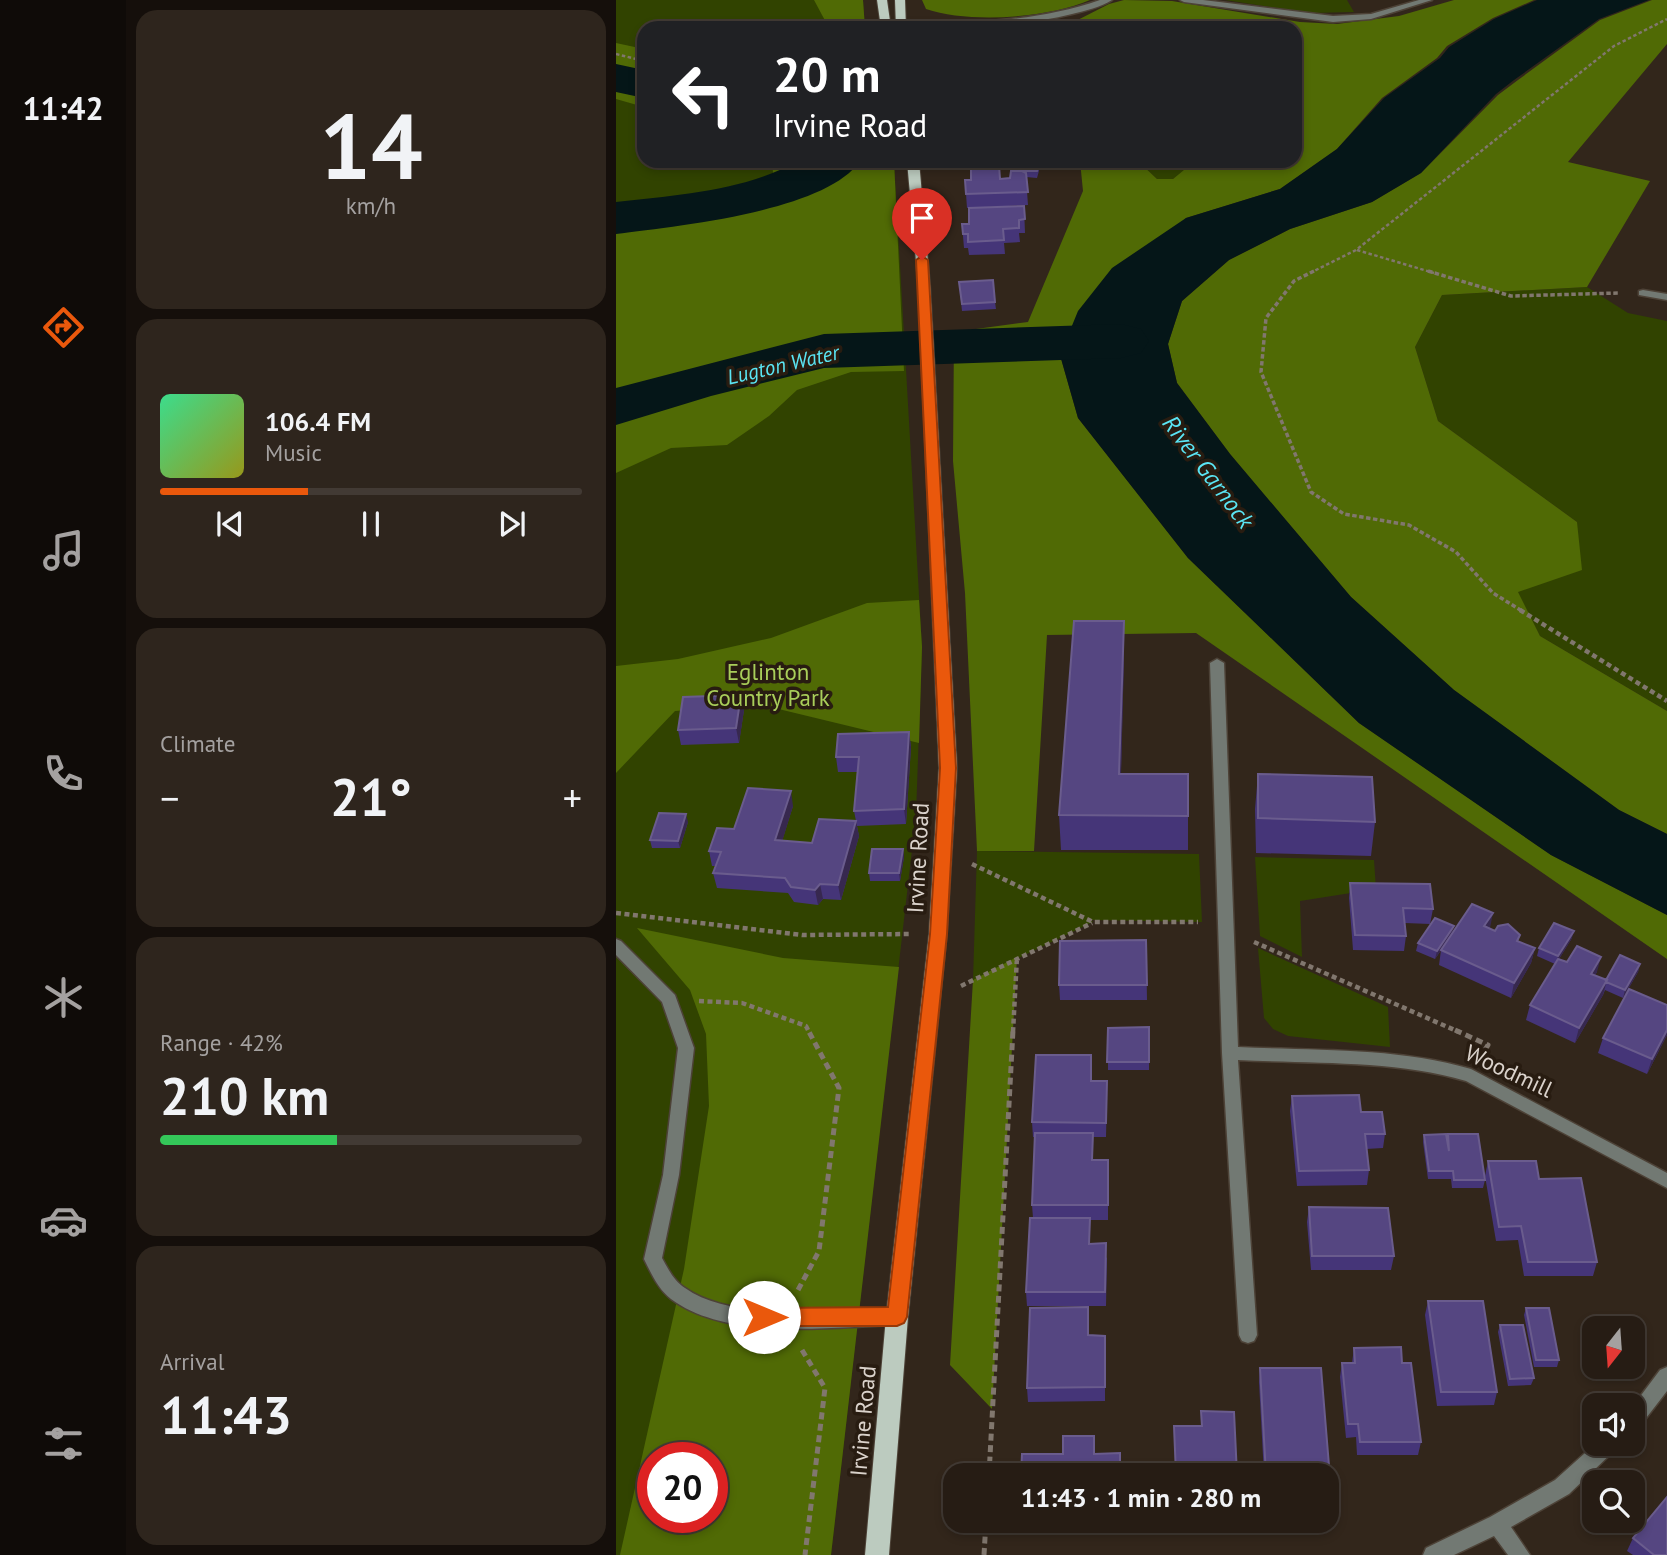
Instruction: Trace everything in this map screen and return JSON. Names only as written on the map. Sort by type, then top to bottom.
[{"type":"main road","points":[[882,0],[884,21]]},
{"type":"main road","points":[[900,0],[901,21]]},
{"type":"main road","name":"Irvine Road","points":[[877,1555],[897,1317],[945,850],[947,707],[927,383],[924,284],[914,168]]},
{"type":"street","points":[[1000,21],[1049,18],[1108,0]]},
{"type":"street","points":[[1184,0],[1333,19],[1371,16],[1406,3],[1428,0]]},
{"type":"street","points":[[1643,292],[1667,297]]},
{"type":"street","points":[[1217,663],[1228,927],[1230,1053],[1248,1335]]},
{"type":"street","points":[[616,945],[669,999],[686,1048],[675,1149],[653,1259],[666,1283],[680,1296],[725,1316],[897,1317]]},
{"type":"street","name":"Woodmill","points":[[1230,1053],[1398,1061],[1437,1066],[1471,1076],[1667,1181]]},
{"type":"street","points":[[1645,1404],[1667,1376]]},
{"type":"street","points":[[1433,1555],[1497,1524],[1562,1487],[1595,1456]]},
{"type":"street","points":[[1497,1524],[1520,1555]]},
{"type":"path","points":[[1667,19],[1614,47],[1356,250],[1294,281],[1266,317],[1261,372],[1311,492],[1344,514],[1409,525],[1456,552],[1493,593],[1667,701]]},
{"type":"path","points":[[616,54],[637,59]]},
{"type":"path","points":[[1356,250],[1511,296],[1643,292]]},
{"type":"path","points":[[945,850],[1093,922],[1228,927],[1488,1045],[1471,1076]]},
{"type":"path","points":[[616,914],[802,935],[938,934]]},
{"type":"path","points":[[931,1000],[1093,922]]},
{"type":"path","points":[[990,1463],[1017,957]]},
{"type":"path","points":[[669,999],[742,1003],[806,1026],[839,1088],[819,1251],[783,1317],[825,1388],[805,1555]]},
{"type":"path","points":[[984,1555],[985,1533]]},
{"type":"green space","name":"Eglinton Country Park","points":[[616,0],[863,0],[864,21],[637,21],[637,168],[894,168],[922,647],[916,815],[831,1555],[616,1555]]},
{"type":"green space","points":[[814,0],[863,0],[864,21],[825,21]]},
{"type":"green space","points":[[922,0],[1090,0],[1031,15],[986,17],[944,14],[926,9]]},
{"type":"green space","points":[[1124,0],[1172,1],[1294,21],[1076,21],[1109,4]]},
{"type":"green space","points":[[1225,0],[1347,0],[1354,12],[1310,13]]},
{"type":"green space","points":[[1454,0],[1534,0],[1493,18],[1447,46],[1437,58],[1382,98],[1337,149],[1280,189],[1186,218],[1060,355],[1078,418],[1188,558],[1359,723],[1551,855],[1667,915],[1667,959],[1196,633],[1047,635],[1034,851],[977,851],[965,593],[953,461],[954,332],[1028,322],[1083,191],[1081,168],[1145,168],[1157,179],[1173,179],[1186,168],[1302,168],[1302,22],[1337,24],[1399,16]]},
{"type":"green space","points":[[1652,0],[1667,0],[1667,44],[1568,162],[1650,181],[1587,287],[1442,295],[1415,347],[1438,421],[1577,522],[1582,570],[1518,592],[1540,636],[1667,711],[1667,834],[1619,810],[1454,690],[1351,597],[1230,454],[1177,383],[1168,344],[1182,301],[1229,260],[1290,229],[1372,202],[1421,173],[1498,95],[1518,80],[1600,20]]},
{"type":"green space","points":[[616,43],[637,48],[637,105],[616,99]]},
{"type":"green space","points":[[773,168],[894,168],[904,371],[851,372],[797,390],[769,416],[727,445],[671,448],[616,473],[616,212],[750,191],[773,173]]},
{"type":"green space","points":[[1145,168],[1187,168],[1173,179],[1157,179]]},
{"type":"green space","points":[[1587,287],[1628,313],[1667,321],[1667,711],[1540,636],[1517,592],[1577,522],[1438,421],[1415,347],[1442,295]]},
{"type":"green space","points":[[919,600],[922,647],[919,743],[762,705],[675,711],[616,773],[616,666],[678,659],[771,638],[867,603]]},
{"type":"green space","points":[[977,851],[1199,854],[1202,922],[1091,920],[1093,922],[973,980]]},
{"type":"green space","points":[[1255,857],[1374,860],[1376,889],[1300,901],[1302,957],[1260,936]]},
{"type":"green space","points":[[637,928],[783,958],[899,967],[831,1555],[620,1555],[637,1479],[637,1533],[728,1533],[728,1442],[645,1442],[684,1269],[709,1106],[706,1034],[690,990]]},
{"type":"green space","points":[[1258,948],[1388,1007],[1390,1047],[1288,1036],[1273,1029],[1264,1018]]},
{"type":"green space","points":[[1017,957],[992,1409],[950,1365],[973,980]]},
{"type":"water","name":"River Garnock","points":[[1537,0],[1649,0],[1599,19],[1514,80],[1496,94],[1421,173],[1372,202],[1290,229],[1229,260],[1182,301],[1168,344],[1177,383],[1230,454],[1351,597],[1454,690],[1619,810],[1667,834],[1667,915],[1551,855],[1359,723],[1188,558],[1078,418],[1060,355],[1078,311],[1112,268],[1186,218],[1280,189],[1337,149],[1384,98],[1440,58],[1449,47],[1494,19]]},
{"type":"building","points":[[971,168],[999,168],[1000,179],[1010,178],[1011,171],[1022,171],[1026,173],[1028,192],[966,194],[965,180],[971,180]]},
{"type":"building","points":[[1013,168],[1038,168],[1037,171]]},
{"type":"building","points":[[1024,206],[1025,219],[1019,220],[1019,228],[1003,229],[1004,240],[968,242],[968,234],[963,234],[962,224],[969,224],[969,208]]},
{"type":"building","points":[[993,280],[995,302],[962,304],[959,282]]},
{"type":"building","points":[[1074,621],[1124,621],[1119,774],[1188,774],[1188,816],[1059,815]]},
{"type":"building","points":[[741,695],[736,728],[678,730],[683,697]]},
{"type":"building","points":[[909,732],[904,809],[854,811],[859,757],[836,757],[838,734]]},
{"type":"building","points":[[1258,774],[1372,777],[1375,822],[1258,818]]},
{"type":"building","points":[[748,788],[791,791],[775,840],[812,843],[819,819],[856,821],[838,885],[820,884],[815,890],[791,887],[785,878],[713,873],[721,852],[709,851],[717,828],[734,829]]},
{"type":"building","points":[[659,813],[686,814],[678,841],[650,840]]},
{"type":"building","points":[[872,849],[903,849],[899,873],[869,873]]},
{"type":"building","points":[[1350,883],[1430,884],[1433,909],[1403,908],[1406,936],[1355,935]]},
{"type":"building","points":[[1472,904],[1493,913],[1484,926],[1495,931],[1498,926],[1508,924],[1520,935],[1517,941],[1535,948],[1514,983],[1441,950]]},
{"type":"building","points":[[1435,918],[1454,926],[1437,951],[1418,943]]},
{"type":"building","points":[[1554,923],[1574,931],[1558,956],[1539,948]]},
{"type":"building","points":[[1146,940],[1147,985],[1059,985],[1060,941]]},
{"type":"building","points":[[1577,946],[1601,957],[1591,974],[1607,980],[1579,1028],[1530,1005],[1558,959],[1567,962]]},
{"type":"building","points":[[1620,955],[1640,964],[1625,990],[1606,982]]},
{"type":"building","points":[[1629,989],[1667,1005],[1667,1030],[1652,1059],[1603,1038]]},
{"type":"building","points":[[1149,1027],[1149,1062],[1107,1062],[1108,1028]]},
{"type":"building","points":[[1036,1055],[1091,1055],[1091,1081],[1107,1081],[1106,1123],[1032,1122]]},
{"type":"building","points":[[1359,1095],[1361,1112],[1382,1112],[1385,1134],[1365,1134],[1369,1170],[1299,1171],[1292,1096]]},
{"type":"building","points":[[1035,1133],[1093,1133],[1092,1160],[1108,1160],[1108,1205],[1032,1205]]},
{"type":"building","points":[[1446,1134],[1449,1151],[1448,1134],[1478,1134],[1485,1180],[1454,1180],[1453,1171],[1429,1171],[1424,1135]]},
{"type":"building","points":[[1488,1161],[1536,1161],[1539,1179],[1581,1178],[1597,1262],[1528,1262],[1521,1226],[1499,1227]]},
{"type":"building","points":[[1309,1207],[1388,1208],[1394,1256],[1312,1256]]},
{"type":"building","points":[[1030,1218],[1090,1218],[1089,1244],[1106,1243],[1105,1292],[1026,1292]]},
{"type":"building","points":[[1428,1301],[1483,1301],[1497,1392],[1441,1392]]},
{"type":"building","points":[[1088,1307],[1088,1335],[1105,1336],[1105,1387],[1027,1388],[1030,1308]]},
{"type":"building","points":[[1526,1308],[1549,1308],[1559,1360],[1536,1360]]},
{"type":"building","points":[[1500,1325],[1523,1325],[1534,1378],[1510,1379]]},
{"type":"building","points":[[1401,1347],[1402,1363],[1411,1363],[1421,1442],[1360,1442],[1358,1424],[1348,1424],[1342,1363],[1355,1363],[1354,1348]]},
{"type":"building","points":[[1260,1368],[1321,1368],[1329,1463],[1265,1463]]},
{"type":"building","points":[[1201,1411],[1234,1412],[1236,1463],[1176,1463],[1174,1426],[1202,1426]]},
{"type":"building","points":[[1063,1436],[1094,1436],[1094,1454],[1120,1453],[1120,1463],[1022,1463],[1022,1454],[1063,1454]]},
{"type":"building","points":[[1667,1497],[1667,1555],[1654,1555],[1633,1538],[1637,1533],[1645,1533],[1645,1524]]},
{"type":"waterway","name":"Lugton Water","points":[[616,78],[637,82]]},
{"type":"waterway","name":"Lugton Water","points":[[616,218],[687,209],[787,188],[823,168]]},
{"type":"waterway","name":"Lugton Water","points":[[616,407],[690,384],[824,351],[1121,341]]},
{"type":"route","points":[[764,1317],[897,1317],[938,934],[948,768],[947,707],[922,260]]}]
